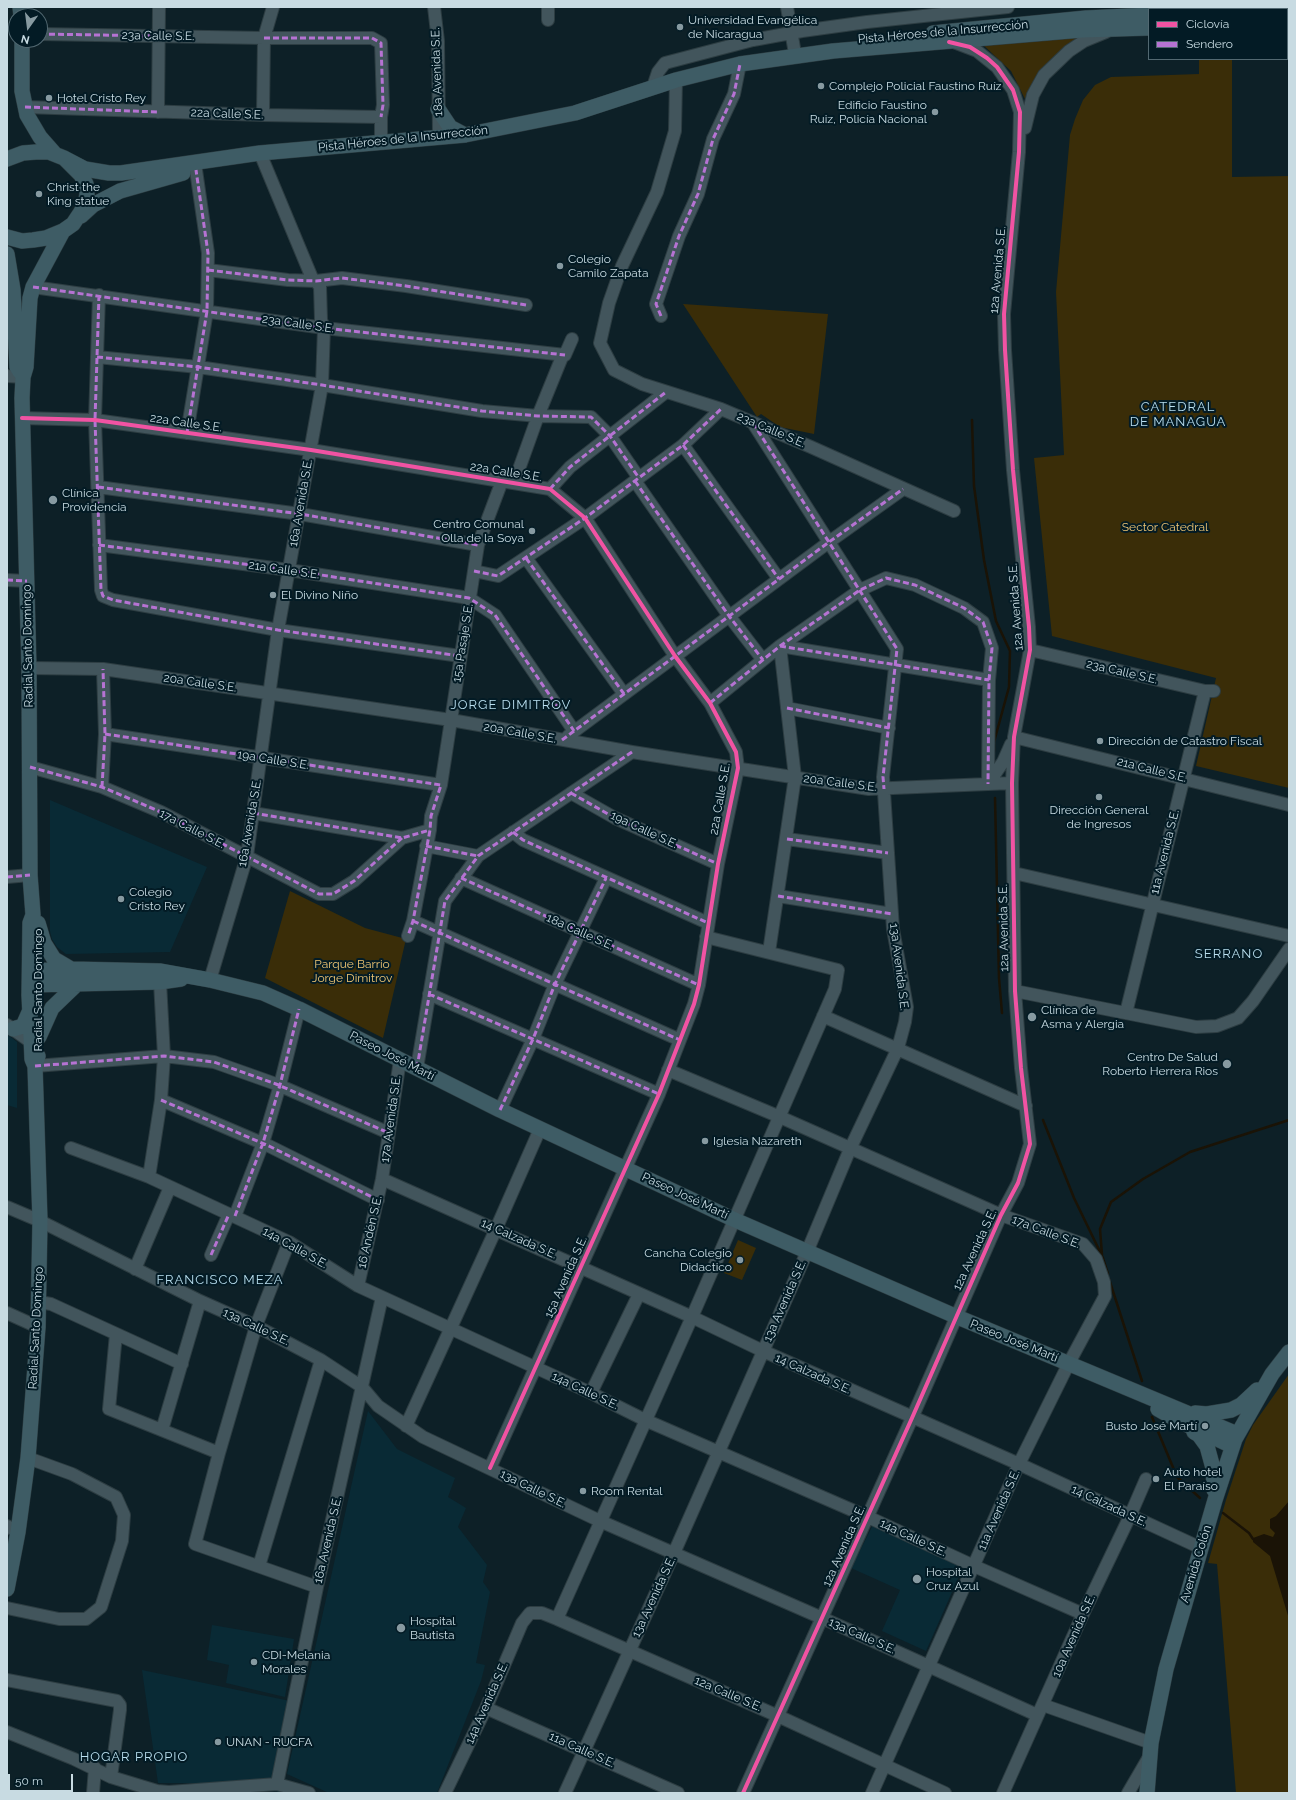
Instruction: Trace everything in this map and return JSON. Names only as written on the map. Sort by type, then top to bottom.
[{"type":"main road","points":[[1245,8],[1257,7]]},
{"type":"main road","name":"Pista Héroes de la Insurrección","points":[[792,41],[882,37],[1086,18],[1148,15]]},
{"type":"main road","name":"Pista Héroes de la Insurrección","points":[[60,156],[85,170],[109,173],[155,169],[254,154],[439,136],[465,135],[575,113],[676,80],[740,64],[846,50],[1082,30],[1148,28]]},
{"type":"main road","points":[[792,41],[800,51],[831,47],[846,50]]},
{"type":"main road","points":[[740,64],[790,52],[792,41]]},
{"type":"main road","points":[[7,237],[22,240],[46,238],[68,227],[85,205],[87,190],[81,175],[40,137],[33,127],[25,107],[22,91],[22,48]]},
{"type":"main road","points":[[438,109],[450,127],[465,135]]},
{"type":"main road","points":[[7,159],[30,152],[44,152],[60,156]]},
{"type":"main road","name":"Pista Héroes de la Insurrección","points":[[68,227],[93,205],[120,191],[254,154]]},
{"type":"main road","name":"Radial Santo Domingo","points":[[35,1040],[35,919],[30,875],[29,668],[22,418],[23,377],[26,367],[29,307],[33,287],[68,227]]},
{"type":"main road","name":"Radial Santo Domingo","points":[[7,254],[13,290],[17,367],[23,377]]},
{"type":"main road","points":[[35,919],[44,943],[54,959],[72,969]]},
{"type":"main road","name":"Paseo José Martí","points":[[35,978],[72,969],[160,971],[204,978],[263,992],[500,1110],[735,1220],[955,1316],[1069,1363],[1235,1440]]},
{"type":"main road","name":"Radial Santo Domingo","points":[[7,1589],[13,1529],[28,1458],[38,1327],[40,1221],[35,1066],[38,1059],[30,1010],[35,978]]},
{"type":"main road","name":"Paseo José Martí","points":[[35,978],[77,984],[160,982],[204,978]]},
{"type":"main road","points":[[35,1040],[52,1008],[77,984]]},
{"type":"main road","points":[[10,1027],[23,1026],[30,1010]]},
{"type":"main road","name":"Avenida Colón","points":[[1147,1793],[1150,1750],[1166,1669],[1215,1500],[1235,1440],[1272,1374],[1289,1352]]},
{"type":"main road","points":[[1183,1417],[1219,1413],[1241,1406],[1272,1374]]},
{"type":"main road","points":[[1183,1417],[1207,1446],[1214,1475],[1215,1500]]},
{"type":"street","points":[[158,112],[159,7]]},
{"type":"street","points":[[263,115],[264,38],[273,7]]},
{"type":"street","name":"18a Avenida S.E.","points":[[434,7],[438,41],[439,136]]},
{"type":"street","points":[[548,7],[548,20]]},
{"type":"street","points":[[787,7],[792,41]]},
{"type":"street","points":[[653,87],[658,72],[665,63],[754,40],[792,41],[867,22],[1008,7]]},
{"type":"street","name":"12a Avenida S.E.","points":[[1019,152],[1033,95],[1044,75],[1060,58],[1076,47],[1100,34],[1115,29]]},
{"type":"street","name":"23a Calle S.E.","points":[[48,34],[264,38],[372,38],[381,43],[383,105],[381,117]]},
{"type":"street","name":"12a Avenida S.E.","points":[[743,1793],[912,1418],[955,1316],[1001,1215],[1018,1183],[1030,1144],[1020,1068],[1015,991],[1012,783],[1014,737],[1030,650],[1030,627],[1013,470],[1005,350],[1005,295],[1019,152],[1020,112],[1016,97],[1005,76],[997,67],[977,51],[962,44],[949,42]]},
{"type":"street","points":[[661,316],[656,304],[679,236],[698,194],[713,139],[734,94],[740,64]]},
{"type":"street","name":"23a Calle S.E.","points":[[676,80],[675,131],[657,192],[622,266],[609,303],[600,343],[614,370],[642,384],[721,410],[753,423],[954,511]]},
{"type":"street","name":"22a Calle S.E.","points":[[25,107],[263,115],[381,117]]},
{"type":"street","points":[[381,117],[381,142]]},
{"type":"street","name":"16a Avenida S.E.","points":[[204,978],[247,856],[278,630],[300,514],[322,384],[324,328],[321,320],[320,286],[312,278],[254,154]]},
{"type":"street","points":[[187,433],[207,311],[208,253],[196,170]]},
{"type":"street","points":[[208,270],[288,280],[316,281],[342,278],[406,286],[526,305]]},
{"type":"street","name":"23a Calle S.E.","points":[[33,287],[324,328],[565,354]]},
{"type":"street","points":[[98,295],[95,420],[101,590],[103,596],[113,600],[278,630],[460,656]]},
{"type":"street","name":"15a Pasaje S.E.","points":[[408,936],[414,921],[430,830],[431,816],[441,785],[478,546],[538,416],[562,357],[572,339]]},
{"type":"street","points":[[97,357],[198,367],[322,384],[482,411],[538,416],[591,418],[610,436],[729,616],[763,660]]},
{"type":"street","points":[[7,376],[23,377]]},
{"type":"street","points":[[550,489],[570,467],[666,392]]},
{"type":"street","points":[[474,571],[498,576],[526,558],[585,518],[683,445],[721,410]]},
{"type":"street","name":"22a Calle S.E.","points":[[22,418],[95,420],[310,450],[550,489],[585,518],[675,656],[710,703],[736,752],[738,768],[718,864],[699,985],[694,1004],[680,1040]]},
{"type":"street","name":"13a Avenida S.E.","points":[[565,1793],[583,1750],[674,1553],[807,1252],[850,1149],[898,1048],[907,1007],[893,929],[883,777],[897,649],[753,423]]},
{"type":"street","points":[[683,445],[779,579]]},
{"type":"street","points":[[98,487],[300,514],[478,546]]},
{"type":"street","points":[[562,740],[903,489]]},
{"type":"street","name":"21a Calle S.E.","points":[[99,545],[289,570],[470,598]]},
{"type":"street","points":[[526,558],[624,694]]},
{"type":"street","points":[[710,703],[780,646],[860,590],[886,578],[915,585],[964,608],[983,622],[992,648],[989,680],[992,784]]},
{"type":"street","points":[[7,580],[27,581]]},
{"type":"street","points":[[470,598],[495,615],[574,731]]},
{"type":"street","points":[[780,646],[989,680]]},
{"type":"street","points":[[769,952],[795,777],[780,646]]},
{"type":"street","name":"23a Calle S.E.","points":[[1030,650],[1209,691]]},
{"type":"street","name":"20a Calle S.E.","points":[[29,668],[103,669],[451,720],[632,752],[869,789],[1012,783]]},
{"type":"street","points":[[102,787],[105,734],[103,669]]},
{"type":"street","name":"11a Avenida S.E.","points":[[1126,1013],[1151,904],[1184,778],[1209,691]]},
{"type":"street","points":[[787,708],[889,728]]},
{"type":"street","name":"19a Calle S.E.","points":[[105,734],[441,785]]},
{"type":"street","points":[[992,784],[1014,737]]},
{"type":"street","name":"21a Calle S.E.","points":[[1014,737],[1289,805]]},
{"type":"street","points":[[417,1068],[445,901],[478,856],[632,752]]},
{"type":"street","name":"17a Calle S.E.","points":[[30,767],[102,787],[161,812],[320,894],[333,894],[354,881],[402,838]]},
{"type":"street","name":"19a Calle S.E.","points":[[571,793],[615,818],[718,864]]},
{"type":"street","points":[[253,813],[402,838],[430,830]]},
{"type":"street","points":[[513,832],[523,840],[708,923]]},
{"type":"street","points":[[787,839],[888,852]]},
{"type":"street","points":[[426,846],[478,856]]},
{"type":"street","points":[[1014,873],[1289,936]]},
{"type":"street","points":[[7,877],[30,875]]},
{"type":"street","name":"18a Calle S.E.","points":[[461,878],[699,985]]},
{"type":"street","points":[[500,1110],[533,1039],[555,984],[606,878]]},
{"type":"street","points":[[778,896],[892,914]]},
{"type":"street","points":[[414,921],[680,1040]]},
{"type":"street","points":[[557,1619],[735,1220],[835,989],[838,970],[706,937]]},
{"type":"street","points":[[1015,991],[1196,1027],[1217,1026],[1238,1018],[1254,1001],[1289,949]]},
{"type":"street","points":[[149,1177],[161,1100],[164,1056],[160,982]]},
{"type":"street","points":[[430,994],[659,1094]]},
{"type":"street","points":[[211,1255],[232,1215],[263,1143],[280,1086],[299,1009]]},
{"type":"street","points":[[823,1016],[1026,1106]]},
{"type":"street","points":[[10,1027],[35,1040]]},
{"type":"street","name":"15a Avenida S.E.","points":[[490,1468],[659,1094],[680,1040]]},
{"type":"street","points":[[35,1066],[164,1056],[214,1062],[280,1086],[389,1133]]},
{"type":"street","name":"17a Avenida S.E.","points":[[382,1179],[400,1060]]},
{"type":"street","name":"17a Calle S.E.","points":[[668,1070],[780,1117],[1001,1215],[1083,1244],[1096,1259],[1104,1282],[1104,1296]]},
{"type":"street","points":[[161,1100],[263,1143],[378,1200]]},
{"type":"street","points":[[406,1426],[540,1129]]},
{"type":"street","name":"14a Calle S.E.","points":[[71,1148],[149,1177],[290,1242],[358,1286],[591,1393],[645,1420],[868,1517],[1083,1614]]},
{"type":"street","name":"14 Calzada S.E.","points":[[382,1179],[692,1317],[763,1351],[912,1418],[1019,1464],[1201,1548]]},
{"type":"street","name":"16 Andén S.E.","points":[[358,1286],[382,1179]]},
{"type":"street","points":[[135,1269],[170,1187]]},
{"type":"street","name":"13a Calle S.E.","points":[[7,1207],[40,1221],[200,1302],[256,1326],[321,1360],[362,1387],[378,1406],[423,1437],[600,1521],[929,1666],[1040,1710],[1150,1750]]},
{"type":"street","points":[[290,1242],[256,1326],[219,1453],[195,1544],[318,1587]]},
{"type":"street","points":[[591,1393],[639,1294]]},
{"type":"street","name":"11a Avenida S.E.","points":[[872,1793],[1019,1464],[1104,1296]]},
{"type":"street","name":"16a Avenida S.E.","points":[[277,1784],[318,1587],[382,1297]]},
{"type":"street","points":[[39,1302],[51,1304],[182,1364]]},
{"type":"street","points":[[162,1430],[200,1302]]},
{"type":"street","points":[[7,1313],[38,1327]]},
{"type":"street","points":[[116,1334],[109,1409],[219,1453]]},
{"type":"street","points":[[259,1566],[321,1360]]},
{"type":"street","points":[[7,1608],[59,1619],[86,1619],[101,1607],[122,1541],[124,1515],[116,1497],[72,1474],[28,1458]]},
{"type":"street","name":"10a Avenida S.E.","points":[[1003,1793],[1083,1614],[1146,1479]]},
{"type":"street","name":"12a Calle S.E.","points":[[530,1613],[542,1613],[557,1619],[778,1716],[945,1793]]},
{"type":"street","name":"14a Avenida S.E.","points":[[445,1793],[486,1708],[522,1624],[530,1613]]},
{"type":"street","points":[[7,1680],[117,1701],[120,1705],[120,1710],[111,1777]]},
{"type":"street","name":"11a Calle S.E.","points":[[486,1708],[678,1793]]},
{"type":"street","points":[[7,1732],[95,1768],[111,1777],[156,1792],[277,1784],[309,1793]]},
{"type":"street","points":[[1128,1793],[1150,1750]]},
{"type":"street","points":[[93,1793],[95,1768]]},
{"type":"shaded area","name":"Colegio Cristo Rey","points":[[50,800],[207,867],[170,952],[66,954],[57,947],[52,939],[50,931]]},
{"type":"shaded area","points":[[7,1034],[17,1042],[17,1108],[7,1105]]},
{"type":"shaded area","name":"Hospital Bautista","points":[[368,1411],[397,1449],[455,1478],[448,1497],[466,1508],[458,1527],[487,1565],[483,1582],[490,1592],[476,1663],[485,1665],[481,1681],[437,1793],[329,1793],[287,1774]]},
{"type":"shaded area","points":[[1289,1501],[1289,1619],[1270,1556],[1253,1542],[1253,1538],[1264,1534],[1273,1537],[1275,1533],[1270,1528],[1270,1519],[1276,1516]]},
{"type":"shaded area","name":"Hospital Cruz Azul","points":[[873,1525],[963,1567],[926,1651],[882,1631],[900,1590],[851,1568]]},
{"type":"shaded area","name":"CDI-Melania Morales","points":[[212,1625],[294,1639],[285,1697],[226,1683],[229,1665],[207,1660]]},
{"type":"shaded area","name":"UNAN - RUCFA","points":[[142,1670],[290,1701],[276,1783],[158,1783]]},
{"type":"shaded area","points":[[276,1783],[302,1793],[277,1793],[278,1787]]},
{"type":"green space","points":[[1081,36],[1051,59],[1033,82],[1025,99],[1011,71],[980,42]]},
{"type":"green space","name":"Sector Catedral","points":[[1199,60],[1232,60],[1232,177],[1289,176],[1289,788],[1196,766],[1216,678],[1052,636],[1034,458],[1064,455],[1056,292],[1070,135],[1083,100],[1095,85],[1111,77],[1199,74]]},
{"type":"green space","points":[[683,304],[828,314],[814,434],[780,427],[761,414],[757,417]]},
{"type":"green space","name":"Parque Barrio Jorge Dimitrov","points":[[290,891],[365,928],[406,939],[383,1038],[265,978]]},
{"type":"green space","name":"Cancha Colegio Didactico","points":[[738,1240],[756,1248],[742,1280],[724,1273]]},
{"type":"green space","points":[[1289,1374],[1289,1793],[1236,1793],[1217,1564],[1208,1563],[1226,1500],[1246,1439],[1253,1425]]},
{"type":"waterway","points":[[972,420],[974,486],[984,560],[996,621],[1010,651],[1009,687],[994,742],[994,751]]},
{"type":"waterway","points":[[995,798],[999,978],[1002,1013]]},
{"type":"waterway","points":[[1043,1120],[1074,1198],[1103,1258],[1108,1274]]},
{"type":"waterway","points":[[1102,1255],[1100,1229],[1111,1202],[1143,1179],[1190,1152],[1289,1120]]},
{"type":"waterway","points":[[1109,1279],[1142,1381]]},
{"type":"waterway","points":[[1152,1417],[1177,1477],[1200,1498]]},
{"type":"waterway","points":[[1223,1513],[1249,1533],[1253,1539]]},
{"type":"marked path","points":[[48,34],[159,36]]},
{"type":"marked path","points":[[264,38],[372,38],[381,43],[383,105],[381,117]]},
{"type":"marked path","points":[[661,316],[656,304],[679,236],[698,194],[713,139],[734,94],[740,64]]},
{"type":"marked path","points":[[25,107],[158,112]]},
{"type":"marked path","points":[[187,433],[207,311],[208,253],[196,170]]},
{"type":"marked path","points":[[208,270],[288,280],[316,281],[342,278],[406,286],[526,305]]},
{"type":"marked path","points":[[33,287],[324,328],[565,355]]},
{"type":"marked path","points":[[99,295],[95,420],[101,590],[103,596],[113,600],[278,630],[460,656]]},
{"type":"marked path","points":[[97,357],[198,367],[482,411],[538,416],[591,417],[610,436],[639,478]]},
{"type":"marked path","points":[[550,489],[570,467],[666,392]]},
{"type":"marked path","points":[[474,571],[498,576],[585,518],[683,445],[721,409]]},
{"type":"marked path","points":[[753,423],[897,649],[883,777],[884,789]]},
{"type":"marked path","points":[[683,445],[779,579]]},
{"type":"marked path","points":[[635,481],[729,616],[763,660]]},
{"type":"marked path","points":[[98,487],[300,514],[478,545]]},
{"type":"marked path","points":[[562,740],[903,489]]},
{"type":"marked path","points":[[99,545],[289,570],[469,598],[495,615],[574,731]]},
{"type":"marked path","points":[[526,558],[624,694]]},
{"type":"marked path","points":[[710,703],[780,646],[860,590],[886,578],[915,585],[964,608],[983,622],[992,648],[989,680],[988,784]]},
{"type":"marked path","points":[[7,580],[27,581]]},
{"type":"marked path","points":[[780,646],[989,680]]},
{"type":"marked path","points":[[102,787],[105,734],[103,669]]},
{"type":"marked path","points":[[787,708],[889,728]]},
{"type":"marked path","points":[[105,734],[441,785],[431,816],[430,830],[413,921],[408,936]]},
{"type":"marked path","points":[[417,1068],[445,901],[478,856],[632,752]]},
{"type":"marked path","points":[[30,767],[102,787],[161,812],[319,894],[333,894],[354,881],[402,838]]},
{"type":"marked path","points":[[571,793],[615,818],[718,864]]},
{"type":"marked path","points":[[253,813],[402,838],[430,830]]},
{"type":"marked path","points":[[513,832],[523,840],[708,923]]},
{"type":"marked path","points":[[787,839],[888,853]]},
{"type":"marked path","points":[[426,846],[478,856]]},
{"type":"marked path","points":[[7,877],[30,875]]},
{"type":"marked path","points":[[461,878],[699,985]]},
{"type":"marked path","points":[[500,1110],[533,1039],[555,984],[606,878]]},
{"type":"marked path","points":[[778,896],[892,914]]},
{"type":"marked path","points":[[413,921],[680,1040]]},
{"type":"marked path","points":[[429,994],[659,1094]]},
{"type":"marked path","points":[[235,1216],[263,1143],[280,1085],[299,1009]]},
{"type":"marked path","points":[[35,1066],[164,1056],[214,1062],[276,1084],[389,1133]]},
{"type":"marked path","points":[[161,1100],[269,1146],[378,1200]]},
{"type":"marked path","points":[[211,1255],[229,1214]]},
{"type":"cycle path","points":[[743,1793],[912,1418],[1001,1215],[1018,1183],[1030,1144],[1021,1068],[1015,991],[1012,783],[1014,737],[1030,650],[1013,470],[1004,314],[1019,152],[1020,112],[1013,90],[997,67],[987,58],[970,47],[949,42]]},
{"type":"cycle path","points":[[22,418],[95,420],[311,450],[550,489],[585,518],[675,656],[710,703],[736,752],[738,768],[718,864],[699,985],[694,1004],[659,1094],[490,1468]]},
{"type":"place","name":"Universidad Evangélica de Nicaragua","points":[[680,27]]},
{"type":"place","name":"Complejo Policial Faustino Ruíz","points":[[821,86]]},
{"type":"place","name":"Hotel Cristo Rey","points":[[49,98]]},
{"type":"place","name":"Edificio Faustino Ruiz, Policía Nacional","points":[[935,112]]},
{"type":"place","name":"Christ the King statue","points":[[39,194]]},
{"type":"place","name":"Colegio Camilo Zapata","points":[[560,266]]},
{"type":"place","name":"Clínica Providencia","points":[[53,500]]},
{"type":"place","name":"Centro Comunal Olla de la Soya","points":[[532,531]]},
{"type":"place","name":"El Divino Niño","points":[[273,595]]},
{"type":"place","name":"Dirección de Catastro Fiscal","points":[[1100,741]]},
{"type":"place","name":"Dirección General de Ingresos","points":[[1099,797]]},
{"type":"place","name":"Colegio Cristo Rey","points":[[121,899]]},
{"type":"place","name":"Clínica de Asma y Alergia","points":[[1032,1017]]},
{"type":"place","name":"Centro De Salud Roberto Herrera Rios","points":[[1227,1064]]},
{"type":"place","name":"Iglesia Nazareth","points":[[705,1141]]},
{"type":"place","name":"Cancha Colegio Didactico","points":[[740,1260]]},
{"type":"place","name":"Busto José Martí","points":[[1205,1426]]},
{"type":"place","name":"Auto hotel El Paraíso","points":[[1156,1479]]},
{"type":"place","name":"Room Rental","points":[[583,1491]]},
{"type":"place","name":"Hospital Cruz Azul","points":[[917,1579]]},
{"type":"place","name":"Hospital Bautista","points":[[401,1628]]},
{"type":"place","name":"CDI-Melania Morales","points":[[254,1662]]},
{"type":"place","name":"UNAN - RUCFA","points":[[218,1742]]},
{"type":"district","name":"CATEDRAL DE MANAGUA","points":[[1178,414]]},
{"type":"district","name":"JORGE DIMITROV","points":[[511,705]]},
{"type":"district","name":"SERRANO","points":[[1229,954]]},
{"type":"district","name":"FRANCISCO MEZA","points":[[220,1280]]},
{"type":"district","name":"HOGAR PROPIO","points":[[134,1757]]}]
